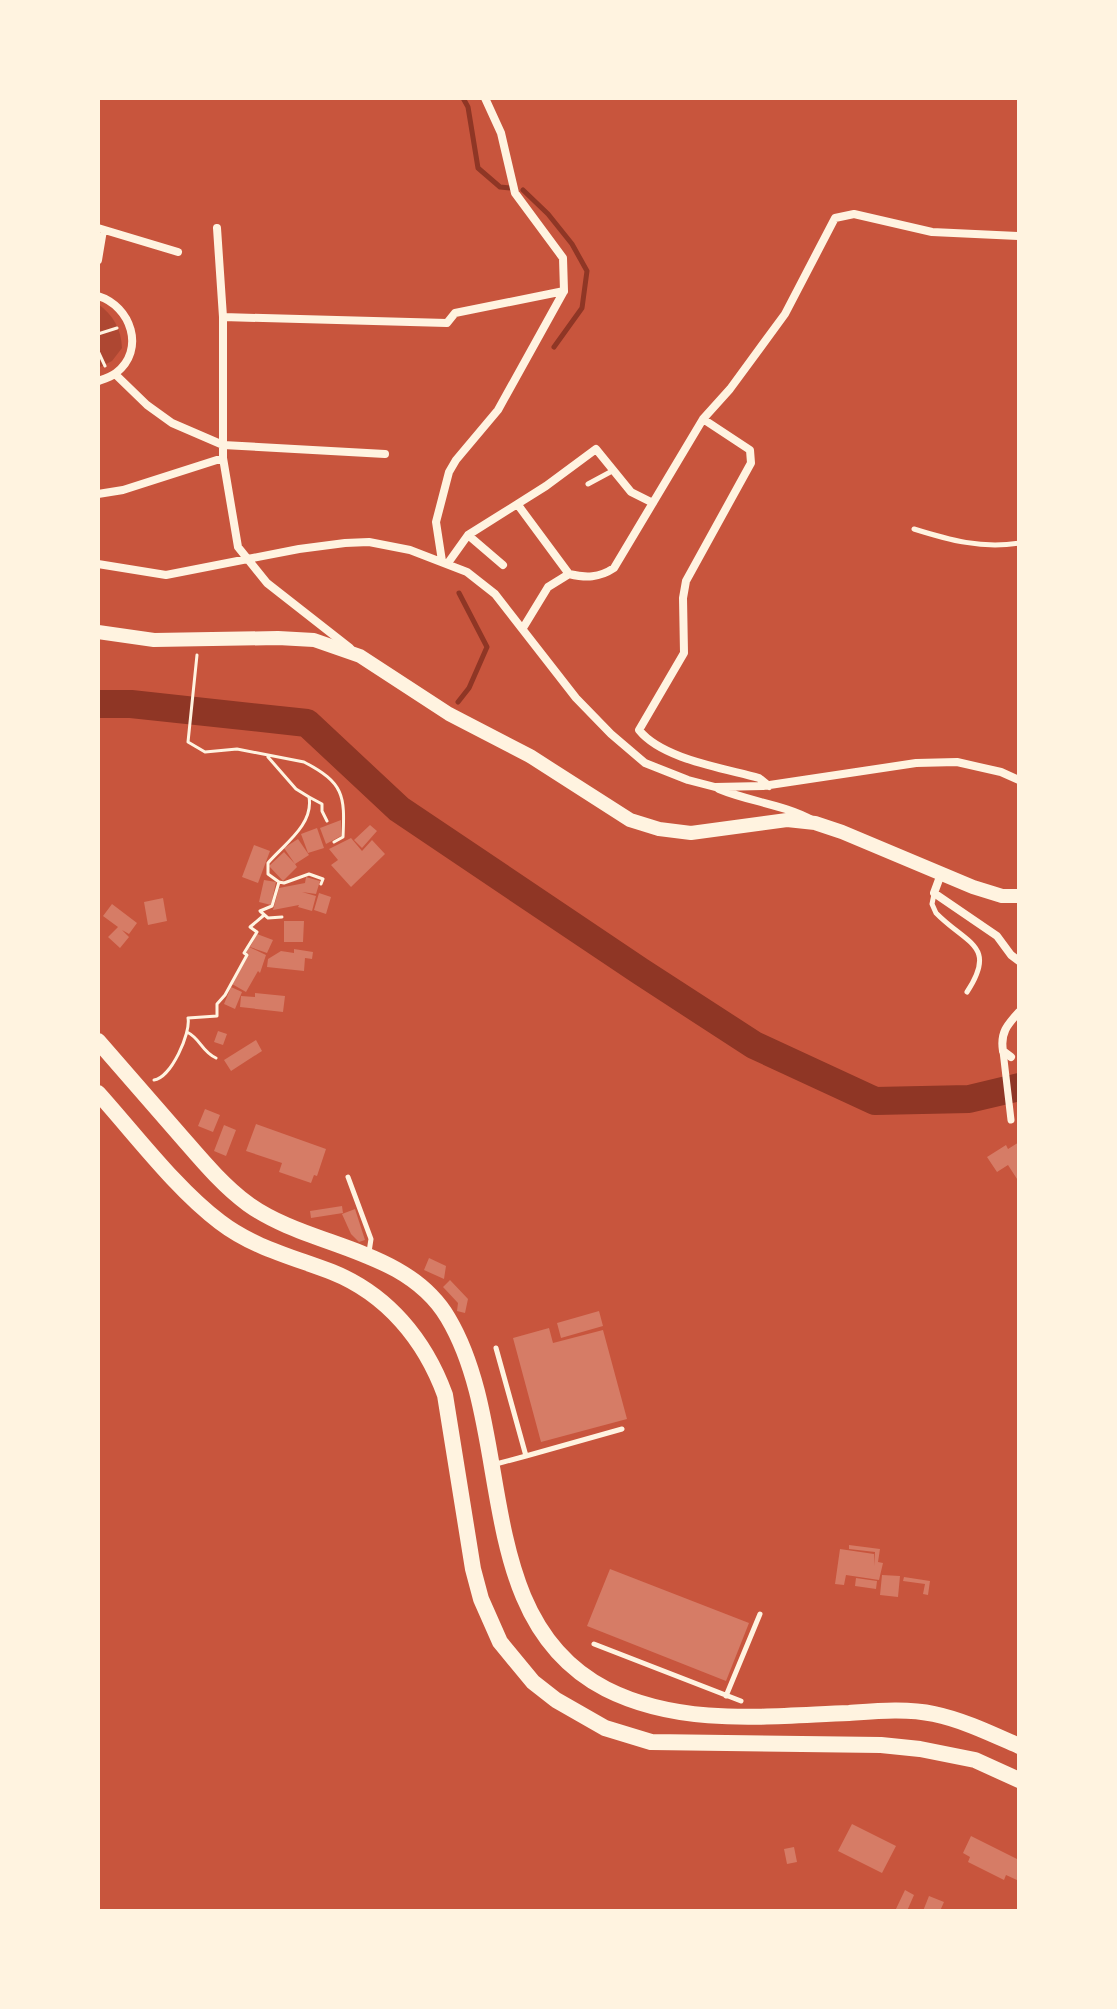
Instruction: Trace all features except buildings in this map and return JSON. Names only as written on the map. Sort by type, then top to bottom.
[{"type":"highway","points":[[98,1041],[225,1184],[249,1204],[290,1225],[369,1257],[422,1288],[448,1316],[473,1378],[508,1549],[534,1621],[575,1670],[609,1690],[668,1710],[741,1717],[886,1711],[933,1713],[1019,1746]]},
{"type":"highway","points":[[98,1093],[198,1204],[220,1223],[271,1252],[355,1283],[387,1305],[412,1333],[437,1372],[445,1395],[473,1569],[490,1621],[514,1661],[533,1682],[556,1700],[605,1728],[651,1742],[881,1745],[920,1749],[975,1760],[1019,1780]]},
{"type":"main road","points":[[98,632],[154,640],[314,640],[360,656],[449,714],[530,756],[630,820],[659,829],[691,833],[787,820],[825,827],[1002,896],[1019,896]]},
{"type":"street","points":[[445,562],[436,522],[449,472],[498,410],[564,291],[563,258],[515,193],[501,133],[485,98]]},
{"type":"street","points":[[518,505],[569,574],[585,578],[604,575],[614,568],[703,419],[730,389],[785,314],[835,218],[854,214],[932,232],[1019,236]]},
{"type":"street","points":[[217,228],[223,317],[223,458],[238,547],[267,583],[360,656]]},
{"type":"street","points":[[98,260],[100,229],[178,252]]},
{"type":"street","points":[[223,317],[447,323],[455,313],[564,291]]},
{"type":"street","points":[[98,296],[109,299],[123,310],[131,326],[132,344],[127,361],[115,374],[98,381]]},
{"type":"street","points":[[115,374],[147,405],[172,423],[223,445],[385,454]]},
{"type":"street","points":[[703,419],[750,450],[751,463],[686,581],[683,598],[684,653],[640,725],[640,732],[675,754],[759,778],[769,786]]},
{"type":"street","points":[[445,562],[468,535],[518,505],[596,449],[631,492],[653,503]]},
{"type":"street","points":[[98,494],[123,490],[223,458]]},
{"type":"street","points":[[468,535],[503,565]]},
{"type":"street","points":[[98,564],[166,575],[299,549],[369,542],[410,550],[445,562],[467,572],[495,594],[576,698],[639,759],[737,797],[795,810],[825,827]]},
{"type":"street","points":[[523,628],[548,587],[569,574]]},
{"type":"street","points":[[715,787],[769,786],[916,763],[957,762],[1001,772],[1019,780]]},
{"type":"street","points":[[941,874],[934,893],[997,936],[1019,961]]},
{"type":"street","points":[[1016,1122],[1001,1041],[1005,1027],[1019,1012]]},
{"type":"street","points":[[1003,1051],[1011,1057]]},
{"type":"lane","points":[[588,484],[614,470]]},
{"type":"lane","points":[[914,529],[959,543],[999,546],[1019,543]]},
{"type":"lane","points":[[934,893],[932,904],[936,913],[978,952],[981,964],[978,975],[967,992]]},
{"type":"lane","points":[[348,1177],[371,1239],[369,1257]]},
{"type":"lane","points":[[496,1348],[526,1456]]},
{"type":"lane","points":[[491,1466],[622,1429]]},
{"type":"lane","points":[[726,1696],[760,1614]]},
{"type":"lane","points":[[594,1644],[741,1701]]},
{"type":"path","points":[[98,334],[121,327]]},
{"type":"path","points":[[98,351],[105,368]]},
{"type":"path","points":[[197,658],[188,742],[205,752],[237,749],[304,762],[335,783],[345,808],[343,837],[334,842]]},
{"type":"path","points":[[266,755],[296,789],[322,804],[327,821]]},
{"type":"path","points":[[309,797],[306,817],[295,838],[268,863],[268,874],[284,883],[309,874],[323,879],[321,884]]},
{"type":"path","points":[[279,882],[272,906],[260,911],[263,916],[274,919],[282,917]]},
{"type":"path","points":[[132,1080],[157,1080],[165,1076],[190,1026],[188,1018],[217,1016],[217,1004],[225,995],[257,932],[250,927],[263,916]]},
{"type":"path","points":[[187,1032],[199,1040],[206,1053],[216,1058]]},
{"type":"shaded area","points":[[98,304],[115,323],[122,348],[112,361],[98,368]]},
{"type":"waterway","points":[[463,98],[468,107],[478,168],[500,187],[511,188]]},
{"type":"waterway","points":[[523,190],[572,244],[587,271],[582,308],[554,347]]},
{"type":"waterway","points":[[458,702],[469,688],[487,647],[459,593]]},
{"type":"waterway","points":[[98,704],[131,704],[307,723],[399,809],[640,971],[754,1045],[875,1101],[969,1099],[1019,1087]]}]
